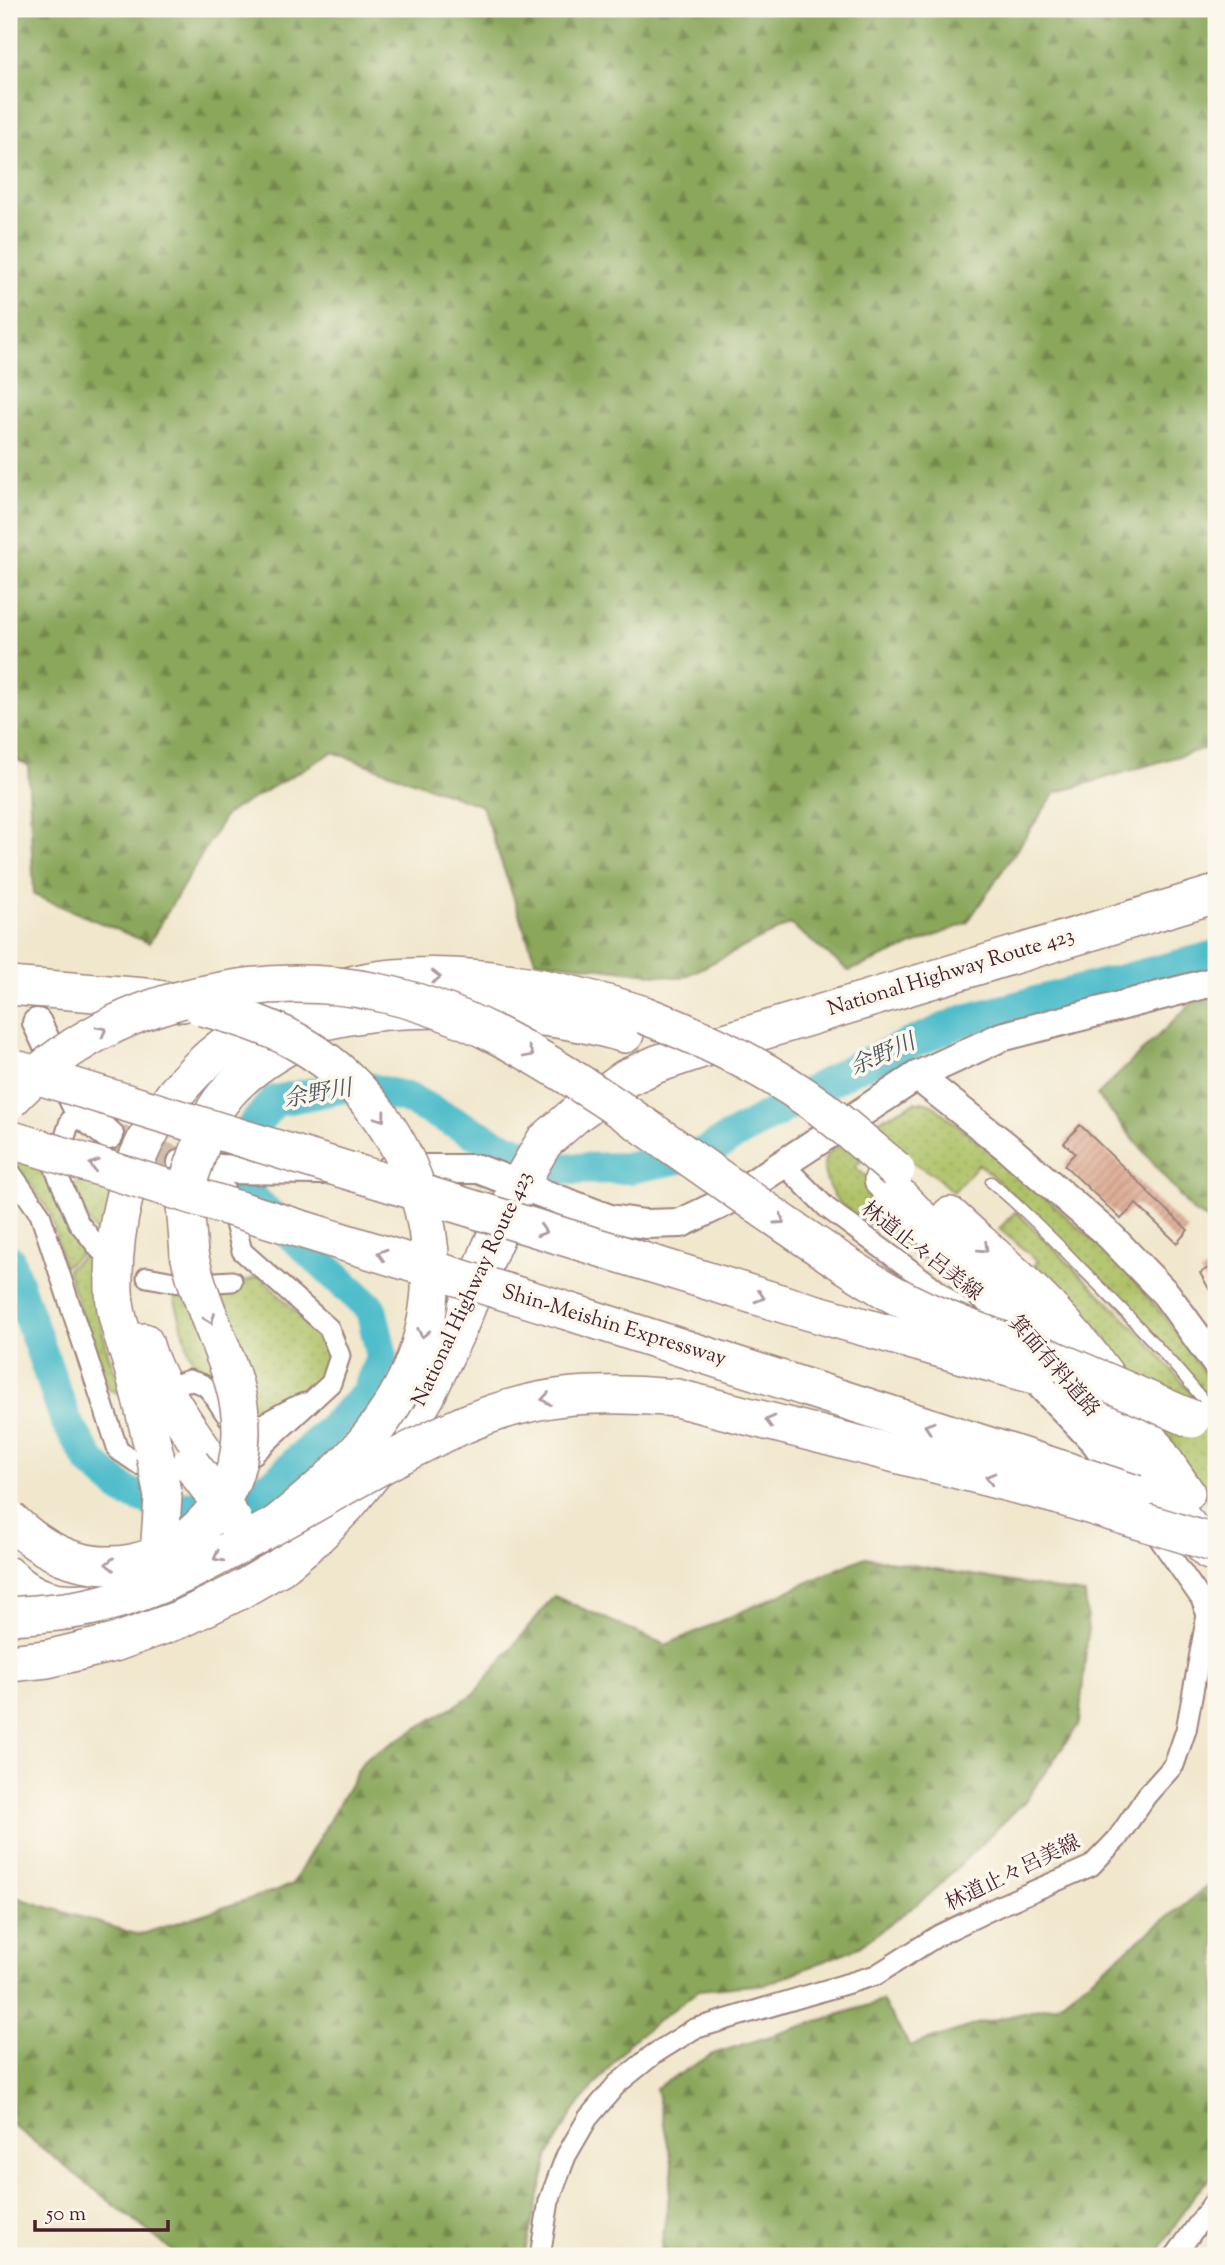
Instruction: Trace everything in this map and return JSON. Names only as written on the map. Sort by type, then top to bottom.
[{"type":"highway","name":"National Highway Route 423","points":[[9,1663],[47,1659],[114,1643],[181,1619],[237,1592],[280,1567],[315,1538],[401,1439],[426,1396],[519,1185],[544,1142],[576,1114],[626,1078],[691,1052],[1216,894]]},
{"type":"highway","points":[[9,1576],[20,1587],[52,1601],[70,1603],[124,1591],[147,1575],[156,1560],[163,1519],[163,1497],[155,1455],[119,1324],[114,1295],[117,1239],[128,1185],[140,1153],[170,1099],[188,1076],[234,1038],[267,1018],[312,997],[357,983],[394,978],[481,978],[565,991],[638,1025],[709,1068],[768,1098],[890,1175]]},
{"type":"highway","points":[[9,1101],[45,1067],[84,1041],[145,1010],[188,997],[280,984],[325,985],[389,996],[451,1015],[550,1064],[658,1134],[811,1242],[884,1289],[956,1322],[1208,1420]]},
{"type":"highway","points":[[9,986],[145,997],[202,1007],[239,1016],[297,1042],[350,1081],[372,1104],[391,1131],[414,1183],[431,1256],[426,1317],[420,1346],[407,1378],[370,1438],[314,1495],[257,1524],[197,1568],[136,1593],[98,1605],[9,1616]]},
{"type":"highway","points":[[200,1461],[146,1351],[137,1316],[133,1256],[142,1196],[157,1160],[186,1106],[203,1086],[271,1038],[306,1025],[383,1010],[439,1008],[556,1017],[593,1024],[638,1025]]},
{"type":"highway","points":[[9,1519],[27,1536],[47,1549],[71,1559],[116,1565],[140,1561],[169,1551],[211,1518],[233,1478],[242,1434],[235,1386],[202,1298],[189,1254],[185,1204],[202,1165],[212,1115],[243,1077],[288,1046],[316,1031],[383,1010]]},
{"type":"highway","points":[[9,1067],[793,1307],[1208,1420]]},
{"type":"highway","name":"Shin-Meishin Expressway","points":[[9,1139],[564,1310],[1060,1483],[1216,1521]]},
{"type":"highway","name":"箕面有料道路","points":[[890,1175],[982,1245],[1073,1334],[1124,1400],[1216,1536]]},
{"type":"highway","name":"箕面有料道路","points":[[890,1175],[1216,1560]]},
{"type":"highway","points":[[132,1365],[159,1415],[257,1524],[280,1567]]},
{"type":"highway","points":[[257,1524],[429,1440],[509,1408],[578,1394],[625,1394],[677,1398],[1060,1483],[1216,1544]]},
{"type":"street","points":[[202,1165],[255,1170],[478,1169],[610,1219],[645,1224],[681,1223],[725,1202],[917,1076],[1001,1037],[1216,981]]},
{"type":"street","points":[[37,1023],[80,1113],[109,1135]]},
{"type":"street","points":[[917,1076],[1007,1147],[1110,1236],[1166,1294],[1216,1363]]},
{"type":"street","points":[[80,1113],[70,1121],[55,1169],[78,1223],[101,1251]]},
{"type":"street","name":"林道止々呂美線","points":[[540,2256],[550,2201],[566,2156],[588,2118],[617,2084],[654,2054],[694,2029],[876,1975],[939,1935],[1091,1866],[1117,1839],[1147,1795],[1174,1765],[1186,1730],[1207,1615],[1201,1599],[1100,1456],[969,1318],[930,1284],[828,1208],[783,1164]]},
{"type":"street","points":[[9,1170],[40,1214],[118,1450],[140,1465],[177,1472],[210,1471],[254,1454],[331,1383],[340,1356],[329,1328],[242,1251],[229,1200],[202,1165]]},
{"type":"street","points":[[147,1277],[185,1284],[232,1281]]},
{"type":"street","points":[[178,1384],[189,1380],[205,1387],[228,1419],[243,1426],[255,1427],[292,1406],[312,1401]]},
{"type":"street","points":[[103,1403],[117,1409],[128,1408]]},
{"type":"street","points":[[1175,2256],[1216,2199]]},
{"type":"lane","points":[[991,1182],[1122,1307],[1192,1385],[1208,1420]]},
{"type":"green space","points":[[9,9],[1216,9],[1216,745],[1055,793],[967,923],[849,971],[790,924],[682,978],[535,960],[482,806],[333,752],[226,814],[149,943],[34,895],[28,765],[9,756]]},
{"type":"green space","points":[[1216,992],[1216,1223],[1194,1213],[1097,1095],[1200,995]]},
{"type":"green space","points":[[916,1102],[926,1102],[934,1106],[1026,1180],[1121,1265],[1165,1317],[1200,1367],[1216,1393],[1216,1407],[1034,1215],[979,1164],[953,1192],[934,1175],[884,1145],[875,1147],[855,1167],[934,1245],[920,1259],[841,1205],[825,1175],[827,1155],[864,1128]]},
{"type":"green space","points":[[9,1154],[53,1168],[64,1214],[87,1249],[63,1267],[51,1215],[34,1188],[9,1160]]},
{"type":"green space","points":[[80,1176],[114,1188],[101,1324],[108,1353],[124,1396],[104,1387],[67,1269],[101,1242],[73,1189]]},
{"type":"green space","points":[[1016,1211],[1144,1337],[1216,1422],[1216,1513],[1108,1341],[1081,1309],[1034,1266],[1038,1261],[999,1229]]},
{"type":"green space","points":[[260,1276],[330,1346],[332,1353],[325,1382],[256,1424],[213,1390],[190,1355],[173,1293],[211,1294]]},
{"type":"green space","points":[[865,1557],[1085,1594],[1088,1631],[1079,1724],[1025,1801],[930,1894],[859,1947],[767,1984],[699,1990],[629,2043],[573,2112],[549,2155],[524,2256],[179,2256],[9,2122],[9,1895],[139,1935],[292,1885],[364,1760],[474,1694],[554,1596],[666,1645]]},
{"type":"green space","points":[[1216,1879],[1216,2173],[1196,2192],[1156,2256],[660,2256],[673,2167],[656,2088],[713,2054],[882,2001],[910,2046],[980,2023],[1057,2005]]},
{"type":"building","points":[[1080,1125],[1188,1230],[1177,1243],[1136,1204],[1121,1219],[1064,1165],[1075,1153],[1064,1143]]},
{"type":"building","points":[[1216,1263],[1216,1301],[1200,1273]]},
{"type":"waterway","name":"余野川","points":[[9,1260],[66,1421],[91,1462],[126,1492],[172,1507],[230,1505],[276,1481],[366,1395],[382,1356],[371,1309],[254,1200],[244,1187],[235,1148],[274,1101],[355,1085],[407,1098],[496,1144],[567,1169],[630,1168],[703,1153],[850,1070],[965,1020],[1216,956]]},
{"type":"tunnel","points":[[109,1135],[182,1163]]}]
